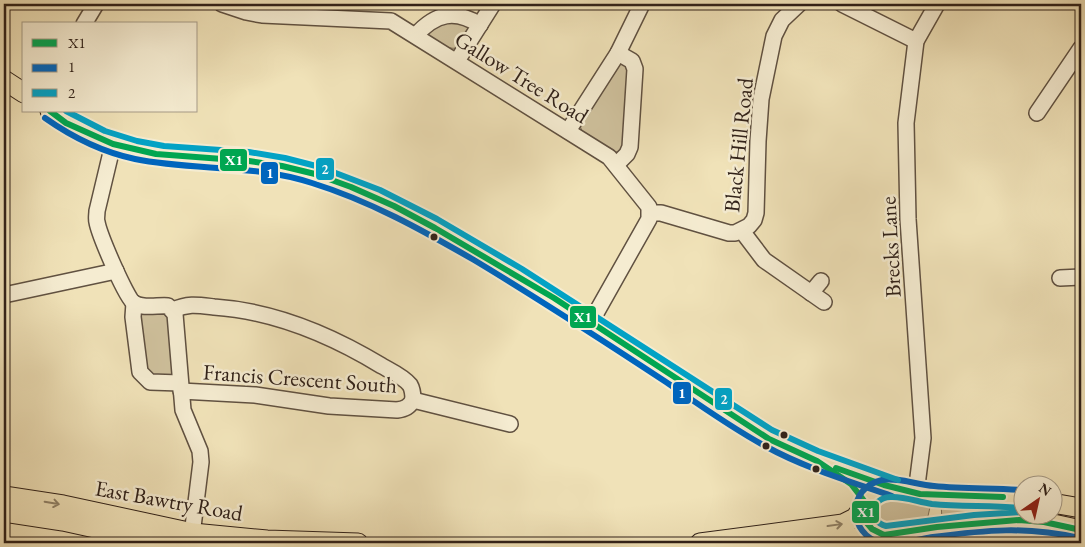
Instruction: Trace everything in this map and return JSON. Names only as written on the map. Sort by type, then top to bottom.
[{"type":"main road","points":[[51,112],[66,123],[113,144],[156,154],[249,161],[282,166],[315,174],[351,187],[394,206],[436,228],[591,322],[770,439],[817,461],[895,488],[924,494],[1012,498]]},
{"type":"main road","points":[[817,461],[851,484],[865,504],[866,522],[872,529],[884,535]]},
{"type":"main road","points":[[700,543],[843,524],[855,518],[868,497],[875,492],[882,489],[895,488]]},
{"type":"main road","points":[[924,494],[937,528]]},
{"type":"main road","name":"East Bawtry Road","points":[[4,496],[63,505],[192,538],[267,542],[358,543]]},
{"type":"main road","points":[[1062,505],[1081,508]]},
{"type":"main road","name":"East Bawtry Road","points":[[4,512],[63,521],[163,543]]},
{"type":"main road","points":[[822,543],[937,528],[1020,520],[1044,522],[1081,530]]},
{"type":"street","points":[[85,22],[96,4]]},
{"type":"street","name":"Gallow Tree Road","points":[[222,4],[262,15],[382,19],[391,21],[609,157],[646,203],[650,213]]},
{"type":"street","points":[[456,60],[493,4]]},
{"type":"street","points":[[568,131],[618,53],[642,4]]},
{"type":"street","name":"Black Hill Road","points":[[650,213],[661,213],[729,233],[742,231],[754,220],[756,213],[761,98],[774,36],[782,20],[799,4]]},
{"type":"street","points":[[842,4],[916,41]]},
{"type":"street","name":"Brecks Lane","points":[[924,494],[924,438],[908,219],[906,123],[916,41],[937,4]]},
{"type":"street","points":[[416,35],[431,21],[453,15],[468,17],[480,25]]},
{"type":"street","points":[[1037,114],[1081,48]]},
{"type":"street","points":[[616,165],[627,154],[630,147],[635,69],[632,61],[618,53]]},
{"type":"street","points":[[113,144],[97,211],[97,221],[116,271],[130,299],[134,303],[144,306],[168,306],[173,310],[176,319],[183,410],[200,451],[201,462],[192,538]]},
{"type":"street","points":[[591,322],[649,219],[650,213]]},
{"type":"street","points":[[742,231],[764,260],[824,302]]},
{"type":"street","points":[[4,295],[116,271]]},
{"type":"street","points":[[1060,278],[1081,277]]},
{"type":"street","points":[[811,293],[821,281]]},
{"type":"street","name":"Francis Crescent South","points":[[134,303],[133,317],[140,372],[150,382],[329,406],[397,410],[404,409],[414,400]]},
{"type":"street","points":[[173,310],[184,305],[197,305],[241,309],[278,318],[368,357],[404,380],[413,391],[414,400],[510,424]]},
{"type":"shaded area","points":[[450,19],[471,27],[457,48],[446,47],[429,36],[428,31]]},
{"type":"shaded area","points":[[618,62],[629,64],[625,144],[618,152],[612,151],[582,131],[579,123]]},
{"type":"shaded area","points":[[146,310],[171,314],[173,377],[147,375],[137,315]]},
{"type":"shaded area","points":[[886,495],[925,501],[930,507],[928,516],[923,522],[901,526],[881,523],[873,511],[877,501]]},
{"type":"shaded area","points":[[941,503],[1012,505],[1012,522],[942,520]]},
{"type":"shaded area","points":[[1062,511],[1081,515],[1081,524],[1062,523]]},
{"type":"transit line","name":"X1","points":[[51,112],[66,123],[113,144],[156,154],[249,161],[282,166],[315,174],[394,206],[554,298],[769,439],[817,461],[851,484],[865,502],[866,522],[872,529],[884,535],[937,527],[1019,520],[1044,522],[1081,530]]},
{"type":"transit line","name":"2","points":[[68,112],[105,131],[137,141],[164,146],[249,152],[285,158],[320,167],[380,190],[437,219],[522,269],[772,430],[818,451],[898,480]]},
{"type":"transit line","name":"1","points":[[45,118],[88,143],[123,156],[157,163],[247,170],[290,177],[333,190],[375,207],[474,260],[752,439],[811,468],[892,496]]},
{"type":"transit line","name":"X1","points":[[836,468],[884,485],[920,494],[1003,497]]},
{"type":"transit line","name":"1","points":[[881,543],[870,538],[862,530],[857,521],[856,511],[857,501],[862,492],[870,485],[882,480],[888,479],[945,487],[1012,490]]},
{"type":"transit line","name":"2","points":[[1012,508],[932,504],[906,498],[890,497],[884,498],[875,505],[874,515],[876,520],[886,526],[974,515],[1012,513]]},
{"type":"transit line","name":"1","points":[[895,543],[1006,530],[1042,532],[1079,538]]}]
